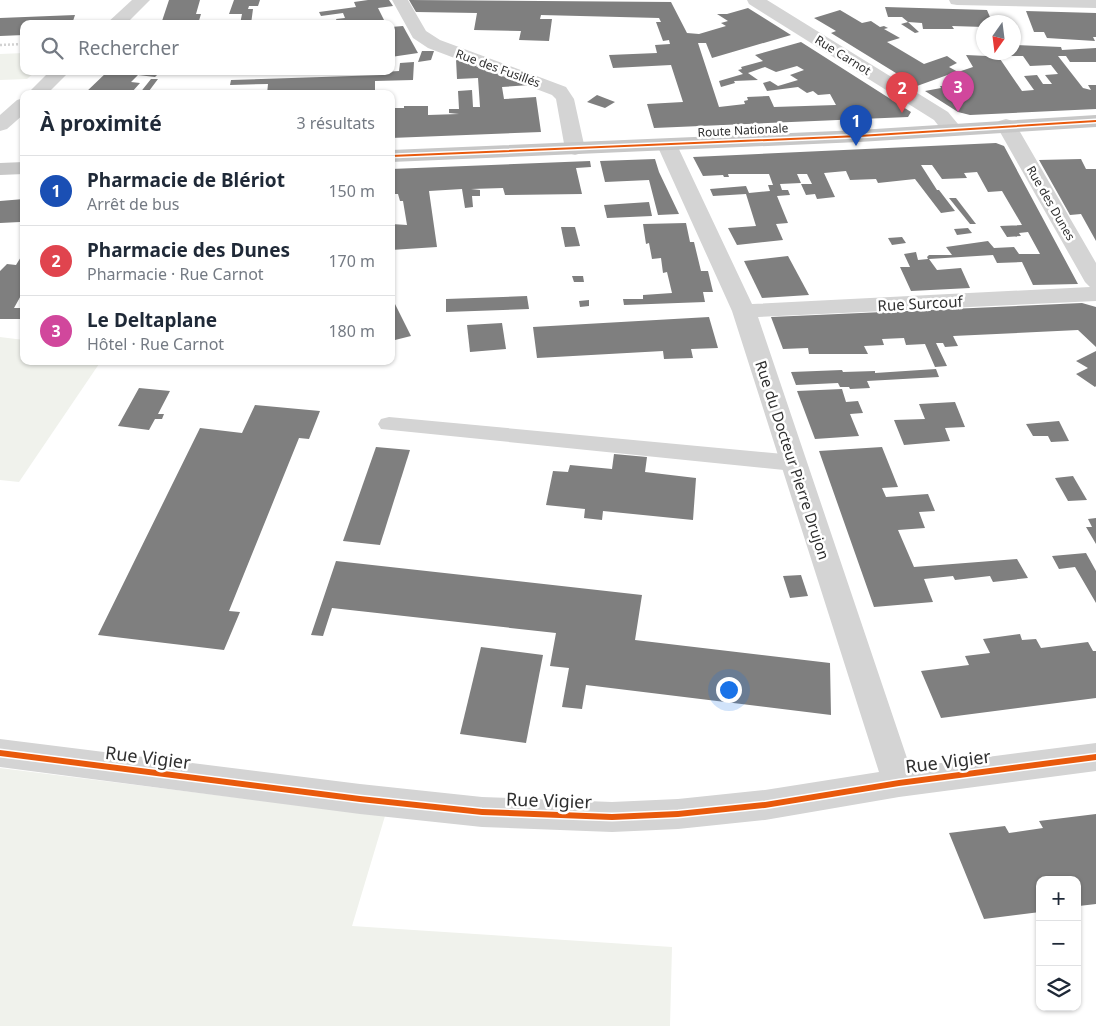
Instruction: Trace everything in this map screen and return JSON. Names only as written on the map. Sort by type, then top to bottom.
[{"type":"main road","name":"Route Nationale","points":[[395,156],[667,145],[1096,121]]},
{"type":"main road","points":[[0,169],[20,168]]},
{"type":"street","points":[[120,20],[142,0]]},
{"type":"street","name":"Rue des Fusillés","points":[[400,0],[419,34],[434,44],[559,91],[566,99],[575,149]]},
{"type":"street","name":"Rue Carnot","points":[[755,0],[941,116],[953,130]]},
{"type":"street","points":[[957,0],[1096,3]]},
{"type":"street","points":[[40,90],[57,75]]},
{"type":"street","points":[[0,125],[20,108]]},
{"type":"street","name":"Rue des Dunes","points":[[1006,125],[1096,282]]},
{"type":"street","name":"Rue du Docteur Pierre Drujon","points":[[667,145],[744,311],[899,783]]},
{"type":"street","name":"Rue Surcouf","points":[[744,311],[1096,294]]},
{"type":"street","name":"Rue Vigier","points":[[0,753],[378,801],[482,812],[579,816],[678,814],[726,810],[899,783],[1096,757]]},
{"type":"lane","points":[[389,424],[794,462]]},
{"type":"path","points":[[0,45],[20,44]]},
{"type":"shaded area","points":[[20,53],[20,75],[32,75],[27,79],[0,80],[0,54]]},
{"type":"shaded area","points":[[0,337],[20,340],[20,365],[98,365],[19,482],[0,480]]},
{"type":"shaded area","points":[[0,768],[385,816],[352,926],[672,947],[670,1026],[0,1026]]},
{"type":"building","points":[[169,0],[200,0],[196,14],[201,14],[199,20],[162,20]]},
{"type":"building","points":[[234,0],[260,0],[258,6],[249,6],[248,9],[253,9],[252,20],[241,20],[242,14],[229,14]]},
{"type":"building","points":[[389,0],[393,6],[378,8],[384,20],[336,20],[345,18],[343,13],[321,16],[319,12],[356,7],[354,2]]},
{"type":"building","points":[[409,0],[671,2],[687,33],[699,34],[726,26],[721,23],[728,21],[717,14],[727,14],[748,8],[791,35],[712,58],[706,43],[698,43],[719,107],[745,104],[744,101],[748,100],[747,97],[769,96],[774,107],[836,105],[830,94],[818,95],[813,91],[807,93],[798,87],[767,91],[763,83],[770,81],[778,86],[798,80],[790,75],[804,70],[797,66],[776,72],[765,67],[748,73],[758,80],[734,81],[735,83],[721,87],[719,81],[743,74],[738,70],[742,69],[741,67],[763,61],[755,55],[801,42],[911,112],[908,117],[654,128],[647,104],[683,102],[671,65],[613,68],[609,55],[657,53],[655,45],[670,44],[669,40],[663,41],[656,22],[661,22],[659,18],[541,15],[540,19],[552,19],[549,41],[519,40],[521,31],[474,30],[477,13],[416,12]]},
{"type":"building","points":[[885,7],[987,10],[989,15],[976,15],[976,27],[952,26],[954,29],[923,29],[922,23],[908,22],[902,17],[888,17]]},
{"type":"building","points":[[840,10],[862,23],[871,21],[880,27],[888,28],[884,29],[900,38],[887,42],[924,64],[947,56],[957,63],[949,67],[958,72],[973,67],[966,55],[976,55],[976,60],[1001,60],[1022,91],[1034,90],[1024,76],[1037,75],[1043,84],[1052,84],[1045,75],[1058,74],[1051,65],[1030,66],[1021,56],[1021,45],[1061,47],[1062,50],[1096,48],[1096,62],[1070,62],[1066,56],[1058,56],[1083,88],[1091,90],[1088,85],[1096,85],[1096,109],[970,115],[958,112],[925,91],[941,88],[940,86],[962,85],[953,73],[917,86],[831,33],[836,31],[814,18]]},
{"type":"building","points":[[1026,11],[1096,13],[1096,37],[1093,37],[1095,41],[1047,38],[1044,32],[1034,32]]},
{"type":"building","points":[[75,15],[73,20],[20,20],[20,35],[0,36],[0,18]]},
{"type":"building","points":[[908,22],[919,32],[915,33],[901,24]]},
{"type":"building","points":[[403,26],[418,53],[395,56],[395,27]]},
{"type":"building","points":[[422,51],[434,51],[431,60],[418,62]]},
{"type":"building","points":[[456,59],[530,85],[502,87],[504,99],[536,97],[541,132],[395,138],[395,108],[428,106],[428,115],[459,114],[449,113],[449,109],[459,109],[458,91],[472,90],[473,107],[480,107],[478,78],[457,79]]},
{"type":"building","points":[[414,62],[413,80],[375,81],[375,90],[267,90],[268,84],[230,85],[231,80],[395,75],[395,71],[399,71],[400,63]]},
{"type":"building","points":[[104,75],[138,75],[131,82],[140,83],[134,90],[88,90]]},
{"type":"building","points":[[138,75],[157,75],[155,77]]},
{"type":"building","points":[[151,79],[158,79],[150,90],[142,90]]},
{"type":"building","points":[[597,95],[615,102],[605,108],[587,102]]},
{"type":"building","points":[[996,143],[1004,146],[1078,284],[1033,285],[1022,262],[997,263],[993,255],[929,259],[937,270],[961,268],[970,288],[911,291],[900,267],[910,267],[904,254],[916,252],[918,260],[928,259],[929,255],[952,255],[946,247],[988,241],[994,248],[1014,247],[1019,254],[1040,254],[1028,232],[1019,233],[1021,236],[1007,237],[1000,226],[1022,225],[1002,191],[988,192],[977,172],[964,173],[967,178],[942,179],[932,165],[921,165],[937,190],[939,190],[955,211],[941,213],[915,179],[878,183],[876,179],[850,180],[846,171],[824,173],[835,197],[817,199],[815,194],[806,195],[801,184],[812,184],[807,174],[797,174],[801,183],[780,184],[782,190],[788,190],[790,195],[777,196],[788,223],[776,224],[783,240],[737,245],[728,228],[756,226],[746,194],[713,196],[710,189],[746,186],[749,193],[770,191],[768,185],[773,185],[769,174],[728,174],[729,177],[724,177],[723,175],[703,176],[693,157]]},
{"type":"building","points":[[655,159],[659,172],[679,214],[658,215],[649,180],[605,182],[600,161]]},
{"type":"building","points":[[1081,159],[1086,169],[1096,169],[1096,241],[1081,214],[1070,215],[1039,160]]},
{"type":"building","points":[[590,161],[591,167],[576,168],[582,194],[505,195],[503,188],[471,189],[480,190],[480,196],[472,196],[473,207],[465,208],[462,189],[429,191],[437,247],[395,250],[395,224],[407,225],[403,201],[400,201],[398,194],[395,194],[395,169]]},
{"type":"building","points":[[949,198],[956,198],[976,224],[970,224]]},
{"type":"building","points":[[20,199],[20,222],[0,223],[0,201]]},
{"type":"building","points":[[649,202],[652,216],[607,218],[604,205]]},
{"type":"building","points":[[686,223],[690,242],[694,242],[701,271],[708,271],[713,292],[703,292],[705,302],[624,305],[623,299],[643,299],[643,295],[672,293],[667,272],[663,273],[661,258],[652,259],[649,243],[646,244],[643,224]]},
{"type":"building","points":[[561,227],[575,227],[580,246],[565,247]]},
{"type":"building","points":[[968,228],[972,233],[957,235],[954,229]]},
{"type":"building","points":[[902,237],[906,243],[892,245],[888,238]]},
{"type":"building","points":[[788,256],[809,295],[762,298],[744,261]]},
{"type":"building","points":[[20,258],[20,297],[14,308],[20,308],[20,319],[0,319],[0,271],[7,264],[16,265]]},
{"type":"building","points":[[572,276],[583,276],[584,282],[574,282]]},
{"type":"building","points":[[527,296],[529,309],[446,312],[446,299]]},
{"type":"building","points":[[589,300],[589,306],[580,307],[579,301]]},
{"type":"building","points":[[1082,303],[1096,307],[1096,347],[1078,330],[953,336],[958,346],[945,347],[943,343],[936,343],[947,366],[935,367],[925,344],[906,345],[904,338],[882,339],[884,345],[864,346],[868,354],[809,354],[808,348],[783,349],[771,317]]},
{"type":"building","points":[[395,304],[411,336],[395,340]]},
{"type":"building","points":[[709,317],[718,348],[691,349],[693,358],[664,359],[663,351],[537,358],[533,327]]},
{"type":"building","points":[[502,323],[506,349],[470,352],[467,325]]},
{"type":"building","points":[[1096,351],[1095,387],[1076,374],[1088,368],[1076,361]]},
{"type":"building","points":[[936,369],[939,377],[867,381],[870,388],[850,389],[849,387],[840,387],[838,383],[796,385],[791,372],[842,370],[843,372],[875,371],[875,373]]},
{"type":"building","points":[[139,388],[170,391],[158,414],[164,414],[162,419],[155,419],[149,430],[118,426]]},
{"type":"building","points":[[842,389],[846,402],[858,401],[863,413],[850,414],[859,436],[815,439],[797,391]]},
{"type":"building","points":[[955,402],[965,427],[945,428],[950,441],[904,445],[894,420],[925,419],[919,404]]},
{"type":"building","points":[[255,405],[320,411],[309,439],[299,438],[229,611],[240,612],[224,650],[98,635],[200,428],[242,433]]},
{"type":"building","points":[[1059,421],[1069,441],[1051,442],[1048,436],[1033,436],[1026,424]]},
{"type":"building","points":[[376,447],[410,450],[380,545],[343,541]]},
{"type":"building","points":[[882,447],[898,487],[882,488],[886,497],[928,494],[935,511],[919,512],[925,528],[898,530],[914,567],[1017,559],[1028,578],[993,582],[990,576],[955,580],[953,576],[924,579],[933,602],[874,607],[819,451]]},
{"type":"building","points":[[614,454],[647,457],[645,472],[696,478],[693,520],[603,511],[602,520],[584,518],[585,509],[546,505],[553,471],[568,472],[570,465],[612,469]]},
{"type":"building","points":[[1073,476],[1087,500],[1068,501],[1055,478]]},
{"type":"building","points":[[1096,518],[1096,544],[1086,527],[1092,527],[1088,519]]},
{"type":"building","points":[[1086,553],[1096,571],[1096,603],[1075,567],[1059,569],[1052,556]]},
{"type":"building","points":[[336,561],[642,595],[635,640],[830,663],[831,715],[586,685],[582,709],[562,707],[569,668],[550,666],[556,633],[332,608],[323,636],[311,635]]},
{"type":"building","points":[[801,575],[808,596],[790,598],[783,576]]},
{"type":"building","points":[[1020,634],[1022,640],[1036,639],[1041,648],[1088,642],[1093,651],[1096,651],[1096,698],[941,718],[921,671],[969,665],[965,656],[990,653],[983,639]]},
{"type":"building","points":[[481,647],[543,655],[526,743],[460,734]]},
{"type":"building","points":[[1096,814],[1096,904],[1081,906],[1081,876],[1036,876],[1036,912],[984,919],[949,833],[1005,826],[1009,833],[1043,828],[1039,821]]},
{"type":"cycle path","points":[[395,156],[859,136],[1096,121]]},
{"type":"cycle path","points":[[0,753],[360,799],[482,812],[612,817],[678,814],[765,805],[899,783],[1096,757]]},
{"type":"place","name":"Le Deltaplane","points":[[958,112]]},
{"type":"place","name":"Pharmacie des Dunes","points":[[902,113]]},
{"type":"place","name":"Pharmacie de Blériot","points":[[856,146]]}]
